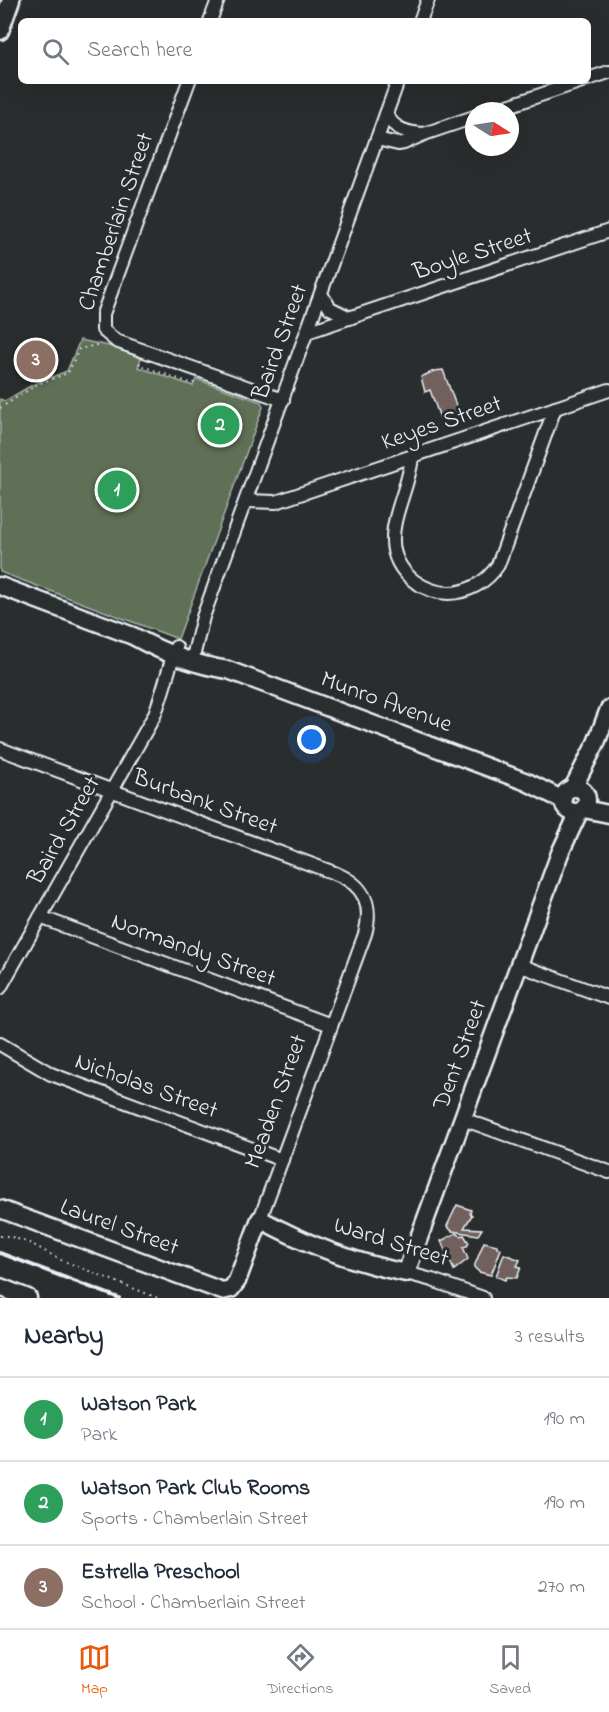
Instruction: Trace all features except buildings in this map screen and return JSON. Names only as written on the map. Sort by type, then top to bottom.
[{"type":"street","points":[[0,32],[11,0]]},
{"type":"street","points":[[211,18],[218,0]]},
{"type":"street","points":[[421,18],[428,0]]},
{"type":"street","points":[[591,78],[609,72]]},
{"type":"street","name":"Chamberlain Street","points":[[188,84],[103,314],[102,326],[107,335],[116,341],[283,400]]},
{"type":"street","name":"Baird Street","points":[[0,988],[149,726],[163,693],[203,617],[397,84]]},
{"type":"street","points":[[519,102],[573,84]]},
{"type":"street","points":[[386,114],[390,122],[398,128],[424,134]]},
{"type":"street","points":[[377,139],[398,144],[465,120]]},
{"type":"street","name":"Boyle Street","points":[[308,332],[609,231]]},
{"type":"street","points":[[321,294],[330,308],[350,318]]},
{"type":"street","name":"Keyes Street","points":[[246,501],[276,502],[609,390]]},
{"type":"street","points":[[412,457],[410,476],[393,528],[392,538],[396,555],[405,572],[419,584],[440,593],[464,591],[488,578],[498,565],[555,408]]},
{"type":"street","name":"Keyes Street","points":[[250,487],[269,496],[287,497]]},
{"type":"street","name":"Munro Avenue","points":[[0,586],[133,636],[152,646],[184,654],[210,667],[228,670],[609,812]]},
{"type":"street","name":"Dent Street","points":[[406,1273],[560,853],[576,800],[609,709]]},
{"type":"street","name":"Burbank Street","points":[[0,749],[347,878],[365,897],[368,922]]},
{"type":"street","name":"Normandy Street","points":[[40,917],[331,1025]]},
{"type":"street","name":"Meaden Street","points":[[222,1291],[231,1289],[237,1281],[368,922]]},
{"type":"street","points":[[519,965],[609,998]]},
{"type":"street","name":"Nicholas Street","points":[[0,1044],[51,1074],[282,1160]]},
{"type":"street","points":[[463,1119],[609,1172]]},
{"type":"street","name":"Laurel Street","points":[[0,1209],[222,1291]]},
{"type":"street","name":"Ward Street","points":[[258,1224],[368,1264],[432,1280],[483,1298]]},
{"type":"street","points":[[0,1287],[28,1298]]},
{"type":"path","points":[[0,408],[38,384],[68,373],[79,349],[103,343]]},
{"type":"path","points":[[142,357],[139,365],[193,384],[198,370]]},
{"type":"path","points":[[0,1236],[9,1236],[24,1241],[61,1260],[158,1298]]},
{"type":"green space","points":[[80,340],[109,346],[141,358],[138,367],[193,386],[196,379],[261,402],[263,407],[178,639],[0,572],[0,399],[5,401],[32,385],[67,371]]},
{"type":"railway","points":[[0,1253],[119,1298]]},
{"type":"place","name":"Estrella Preschool","points":[[36,360]]},
{"type":"place","name":"Watson Park Club Rooms","points":[[220,425]]},
{"type":"place","name":"Watson Park","points":[[117,490]]}]
